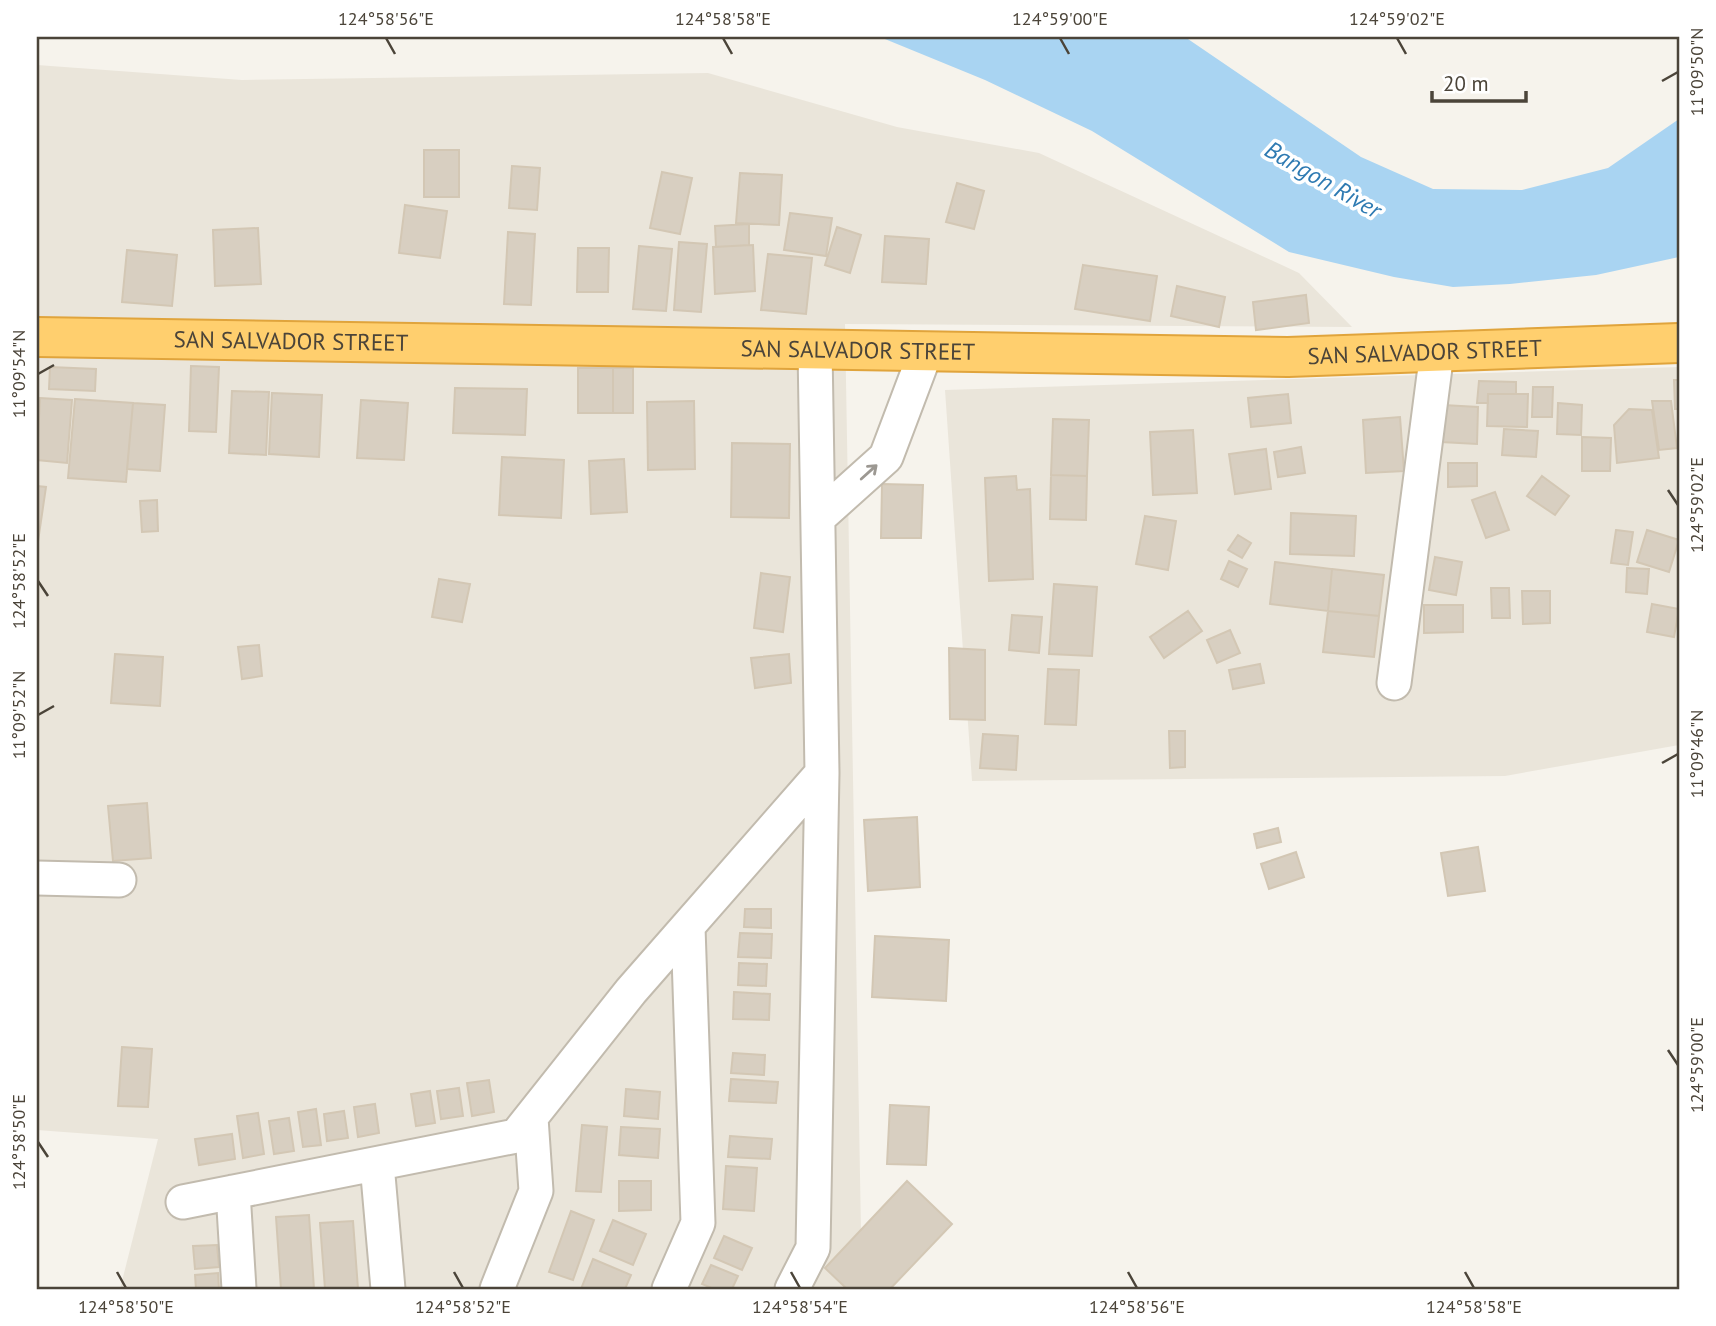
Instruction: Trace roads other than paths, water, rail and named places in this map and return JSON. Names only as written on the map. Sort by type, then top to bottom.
[{"type":"highway","name":"SAN SALVADOR STREET","points":[[37,337],[1288,357],[1679,343]]},
{"type":"street","points":[[792,1289],[813,1248],[822,774],[816,349]]},
{"type":"street","points":[[818,518],[886,457],[926,351]]},
{"type":"street","points":[[1394,683],[1437,352]]},
{"type":"street","points":[[183,1202],[516,1136],[631,991],[822,774]]},
{"type":"street","points":[[37,878],[120,880]]},
{"type":"street","points":[[669,1289],[698,1223],[688,927]]},
{"type":"street","points":[[497,1289],[536,1191],[531,1118]]},
{"type":"street","points":[[377,1164],[388,1289]]},
{"type":"street","points":[[233,1192],[239,1289]]},
{"type":"water","name":"Bangon River","points":[[880,37],[1185,37],[1361,157],[1433,189],[1522,190],[1608,168],[1679,119],[1679,257],[1596,275],[1453,287],[1394,277],[1289,252],[1092,131],[985,80]]}]
